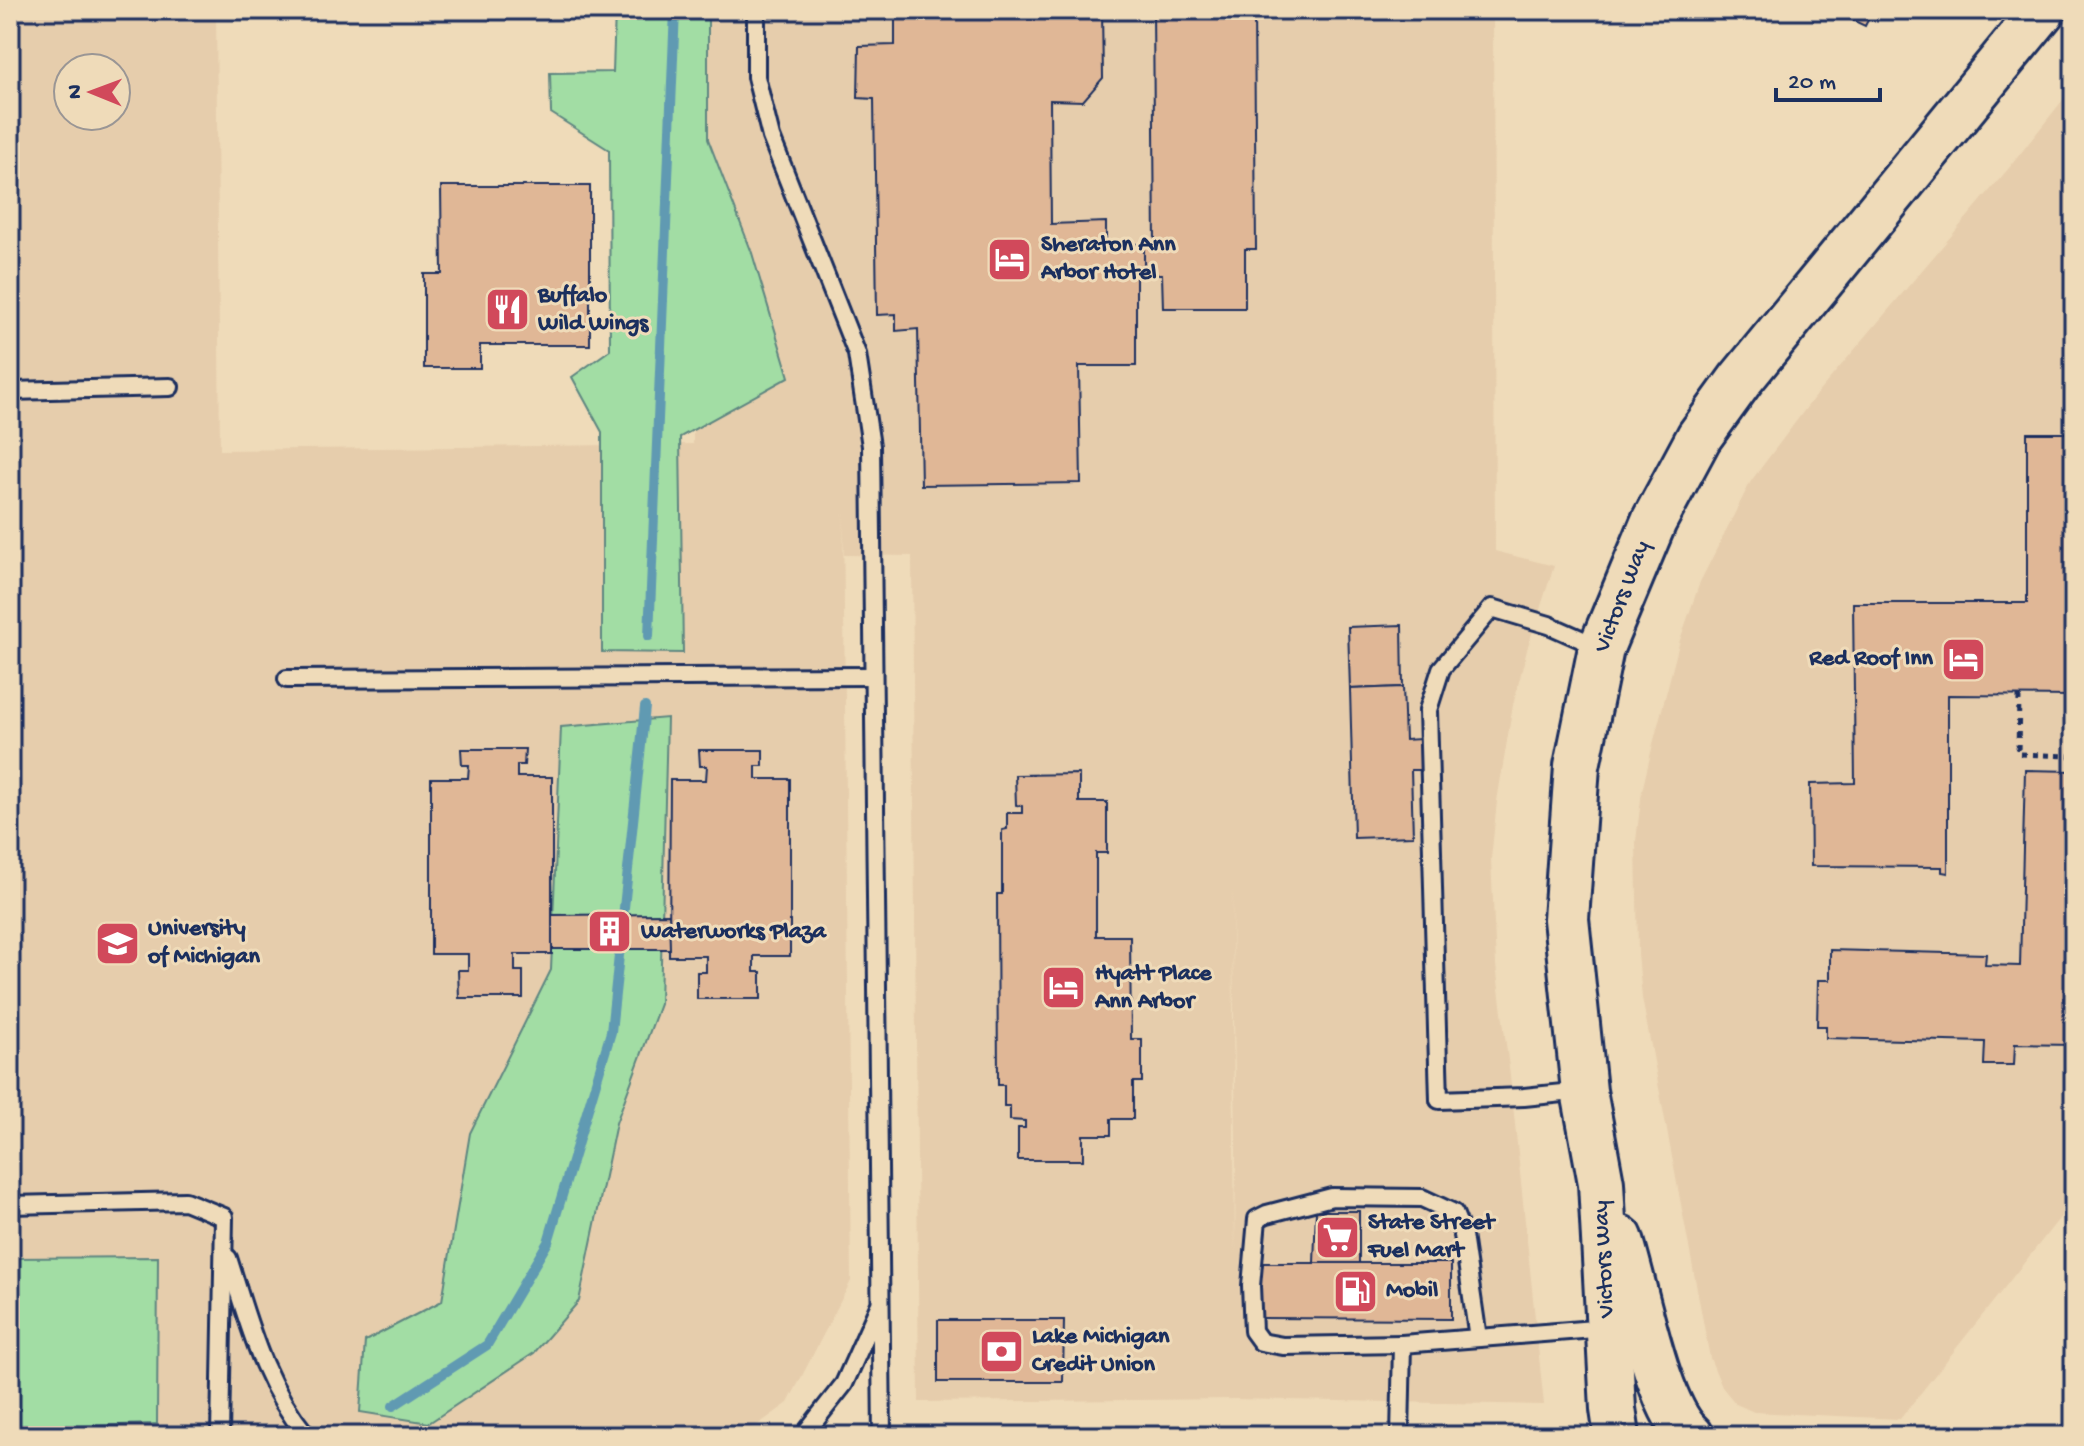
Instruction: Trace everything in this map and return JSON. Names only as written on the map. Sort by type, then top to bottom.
[{"type":"street","name":"Victors Way","points":[[1611,1427],[1601,1183],[1584,1091],[1566,919],[1577,766],[1601,648],[1654,521],[1699,437],[1741,379],[2043,10]]},
{"type":"street","points":[[1601,1183],[1631,1271],[1654,1364],[1671,1408],[1691,1436]]},
{"type":"lane","points":[[756,10],[756,77],[771,137],[857,354],[871,446],[882,1436]]},
{"type":"lane","points":[[10,391],[170,387]]},
{"type":"lane","points":[[1584,1091],[1439,1100],[1428,710],[1441,669],[1492,608],[1549,625],[1601,648]]},
{"type":"lane","points":[[287,679],[873,676]]},
{"type":"lane","points":[[1478,1338],[1463,1235],[1454,1213],[1422,1198],[1332,1197],[1257,1219],[1251,1286],[1253,1331],[1261,1342],[1283,1346],[1402,1344],[1608,1328]]},
{"type":"lane","points":[[10,1205],[185,1201],[224,1217],[220,1436]]},
{"type":"lane","points":[[223,1245],[260,1359],[278,1398],[307,1436]]},
{"type":"lane","points":[[803,1436],[844,1384],[881,1301]]},
{"type":"lane","points":[[1400,1436],[1402,1344]]},
{"type":"path","points":[[2019,696],[2018,754],[2072,756],[2072,771]]},
{"type":"shaded area","points":[[10,10],[216,10],[220,450],[693,444],[691,10],[1493,10],[1495,551],[1554,566],[1513,705],[1491,859],[1496,965],[1544,1405],[1236,1399],[919,1402],[912,556],[844,555],[843,512],[851,1281],[788,1403],[756,1426],[725,1436],[10,1436]],"holes":[[[1232,887],[1236,1145],[1235,1256]]]},
{"type":"shaded area","points":[[2074,86],[2074,1200],[1900,1419],[1754,1412],[1736,1404],[1722,1387],[1710,1358],[1642,998],[1636,841],[1642,791],[1653,744],[1680,640],[1700,582],[1751,481],[1816,395],[2009,168]]},
{"type":"green space","points":[[615,10],[708,10],[708,139],[752,253],[789,377],[680,437],[683,653],[602,652],[602,432],[572,377],[610,350],[609,150],[551,113],[550,73],[613,72]]},
{"type":"green space","points":[[667,718],[660,1004],[616,1123],[579,1301],[534,1353],[429,1423],[360,1412],[365,1341],[442,1301],[470,1133],[551,970],[561,727]]},
{"type":"green space","points":[[158,1257],[157,1424],[10,1428],[10,1258]]},
{"type":"building","name":"Sheraton Ann Arbor Hotel","points":[[895,10],[1102,10],[1103,78],[1083,101],[1050,100],[1051,224],[1106,222],[1106,244],[1144,244],[1144,274],[1136,275],[1136,366],[1079,366],[1081,483],[921,485],[918,329],[896,331],[896,314],[877,315],[874,99],[858,98],[859,46],[895,45]]},
{"type":"building","points":[[1153,10],[1254,10],[1256,249],[1245,249],[1245,308],[1163,308],[1162,274],[1144,274],[1144,244],[1155,244]]},
{"type":"building","points":[[1831,10],[1873,10],[1865,26]]},
{"type":"building","name":"Buffalo Wild Wings","points":[[441,186],[590,186],[590,345],[480,345],[480,368],[424,368],[424,274],[442,274]]},
{"type":"building","name":"Red Roof Inn","points":[[2027,433],[2074,433],[2074,696],[1948,695],[1948,873],[1942,872],[1942,867],[1811,866],[1810,784],[1855,783],[1853,603],[2027,603]]},
{"type":"building","points":[[1402,625],[1403,687],[1350,689],[1348,627]]},
{"type":"building","points":[[1403,687],[1405,740],[1420,739],[1420,770],[1411,770],[1413,836],[1354,838],[1350,689]]},
{"type":"building","points":[[461,749],[525,749],[524,765],[517,765],[517,777],[552,777],[552,954],[515,954],[515,971],[523,971],[523,998],[459,998],[458,970],[468,970],[468,954],[431,954],[431,778],[468,778],[469,765],[462,765]]},
{"type":"building","points":[[699,750],[763,750],[763,766],[756,766],[756,779],[790,779],[790,956],[754,956],[754,972],[761,972],[761,999],[697,999],[697,972],[706,972],[706,956],[669,956],[670,780],[706,780],[707,766],[700,766]]},
{"type":"building","points":[[2025,770],[2074,771],[2074,1045],[2015,1044],[2014,1065],[1984,1065],[1985,1042],[1826,1038],[1826,1026],[1817,1026],[1818,980],[1830,980],[1830,950],[1986,954],[1985,965],[2020,966]]},
{"type":"building","name":"Hyatt Place Ann Arbor","points":[[1079,774],[1079,802],[1107,802],[1107,853],[1096,853],[1096,936],[1130,936],[1131,1039],[1142,1039],[1142,1082],[1133,1082],[1133,1119],[1111,1119],[1111,1135],[1083,1135],[1083,1160],[1018,1160],[1018,1128],[1025,1128],[1025,1121],[1010,1120],[1010,1106],[1004,1106],[1004,1085],[998,1085],[997,894],[1002,894],[1002,830],[1007,829],[1007,813],[1022,813],[1022,806],[1016,805],[1015,775]]},
{"type":"building","name":"Waterworks Plaza","points":[[669,914],[670,949],[552,949],[552,915]]},
{"type":"building","name":"State Street Fuel Mart","points":[[1316,1211],[1359,1211],[1359,1263],[1314,1263]]},
{"type":"building","name":"Mobil","points":[[1259,1263],[1451,1263],[1451,1319],[1259,1318]]},
{"type":"building","name":"Lake Michigan Credit Union","points":[[938,1320],[1064,1320],[1063,1382],[938,1382]]},
{"type":"waterway","points":[[649,636],[675,10]]},
{"type":"waterway","points":[[393,1406],[487,1345],[548,1242],[611,1032],[645,707]]},
{"type":"place","name":"Sheraton Ann Arbor Hotel","points":[[1010,259]]},
{"type":"place","name":"Buffalo Wild Wings","points":[[507,310]]},
{"type":"place","name":"Red Roof Inn","points":[[1964,659]]},
{"type":"place","name":"Waterworks Plaza","points":[[610,932]]},
{"type":"place","name":"University of Michigan","points":[[117,943]]},
{"type":"place","name":"Hyatt Place Ann Arbor","points":[[1064,988]]},
{"type":"place","name":"State Street Fuel Mart","points":[[1337,1237]]},
{"type":"place","name":"Mobil","points":[[1355,1291]]},
{"type":"place","name":"Lake Michigan Credit Union","points":[[1001,1351]]}]
